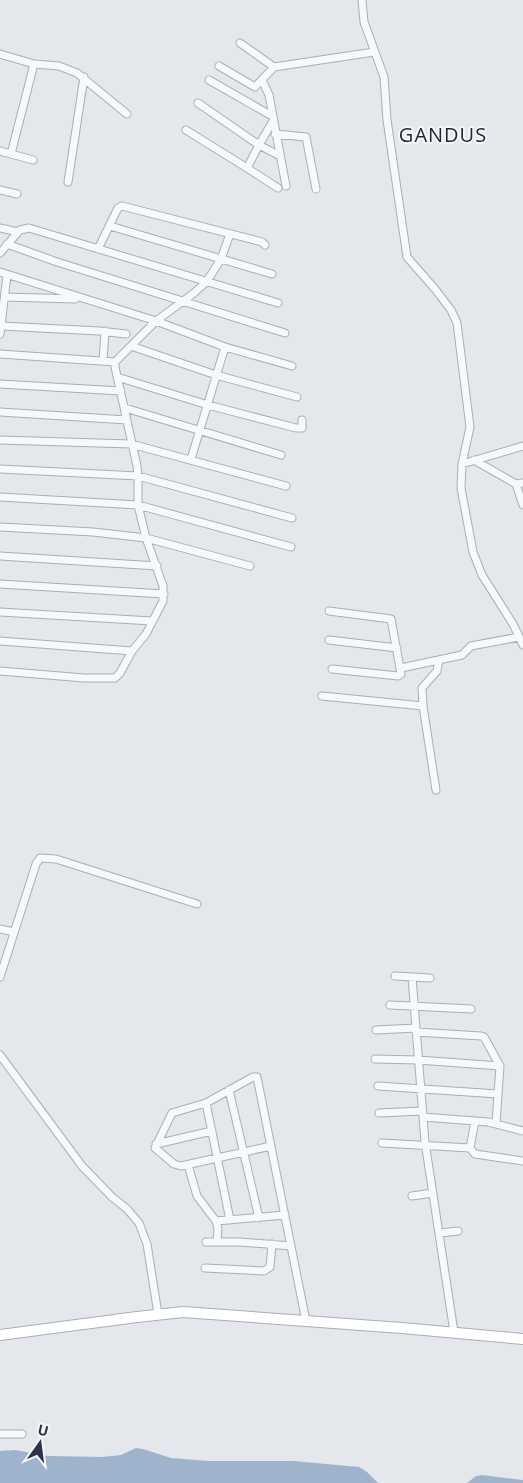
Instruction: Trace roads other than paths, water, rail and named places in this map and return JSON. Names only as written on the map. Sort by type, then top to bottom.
[{"type":"street","points":[[362,0],[364,22],[384,80],[396,186],[408,259],[435,289],[451,310],[457,322],[470,427],[462,464],[461,488],[476,562],[523,645]]},
{"type":"street","points":[[240,43],[274,67]]},
{"type":"street","points":[[256,88],[274,67],[374,52]]},
{"type":"street","points":[[0,54],[34,64],[67,68],[84,77],[127,114]]},
{"type":"street","points":[[11,154],[34,64]]},
{"type":"street","points":[[219,66],[269,96]]},
{"type":"street","points":[[68,182],[84,77]]},
{"type":"street","points":[[209,80],[273,118]]},
{"type":"street","points":[[262,80],[269,96],[286,186]]},
{"type":"street","points":[[198,104],[259,145],[280,156]]},
{"type":"street","points":[[247,168],[273,118]]},
{"type":"street","points":[[186,130],[278,188]]},
{"type":"street","points":[[276,134],[306,137],[316,189]]},
{"type":"street","points":[[0,151],[33,160]]},
{"type":"street","points":[[0,190],[17,194]]},
{"type":"street","points":[[98,249],[118,208],[122,206],[265,245]]},
{"type":"street","points":[[110,226],[272,274]]},
{"type":"street","points":[[0,228],[18,232]]},
{"type":"street","points":[[0,253],[18,232],[26,228],[33,229],[278,303]]},
{"type":"street","points":[[0,671],[112,679],[118,676],[132,652],[146,634],[163,601],[164,594],[157,566],[146,538],[138,505],[138,476],[117,377],[116,362],[156,322],[207,281],[221,259],[230,234]]},
{"type":"street","points":[[7,244],[57,262],[285,333]]},
{"type":"street","points":[[0,334],[5,297],[3,273],[156,322],[225,347],[292,366]]},
{"type":"street","points":[[5,297],[82,299]]},
{"type":"street","points":[[1,326],[105,331],[126,334]]},
{"type":"street","points":[[103,361],[105,331]]},
{"type":"street","points":[[131,346],[216,375],[297,397]]},
{"type":"street","points":[[190,459],[225,347]]},
{"type":"street","points":[[0,354],[116,362]]},
{"type":"street","points":[[117,377],[208,405],[300,429],[303,426],[302,420]]},
{"type":"street","points":[[0,384],[121,391]]},
{"type":"street","points":[[125,408],[281,455]]},
{"type":"street","points":[[0,412],[127,420]]},
{"type":"street","points":[[0,440],[131,444],[286,486]]},
{"type":"street","points":[[462,464],[523,446]]},
{"type":"street","points":[[474,460],[519,484],[523,505]]},
{"type":"street","points":[[0,469],[138,476],[292,518]]},
{"type":"street","points":[[0,497],[138,505],[291,547]]},
{"type":"street","points":[[0,527],[93,532],[146,538],[250,566]]},
{"type":"street","points":[[0,556],[157,566]]},
{"type":"street","points":[[0,584],[164,594]]},
{"type":"street","points":[[328,611],[391,619],[401,668],[400,676],[332,670]]},
{"type":"street","points":[[0,612],[152,621]]},
{"type":"street","points":[[401,668],[462,655],[471,646],[519,637]]},
{"type":"street","points":[[329,640],[397,648]]},
{"type":"street","points":[[0,641],[132,652]]},
{"type":"street","points":[[436,790],[422,688],[437,671],[439,660]]},
{"type":"street","points":[[322,696],[423,706]]},
{"type":"street","points":[[0,977],[36,864],[40,858],[56,860],[197,904]]},
{"type":"street","points":[[0,929],[14,932]]},
{"type":"street","points":[[395,976],[430,978]]},
{"type":"street","points":[[412,977],[425,1145],[454,1332]]},
{"type":"street","points":[[390,1005],[471,1009]]},
{"type":"street","points":[[376,1030],[416,1030],[482,1036],[500,1066],[496,1123]]},
{"type":"street","points":[[0,1055],[82,1166],[139,1223],[147,1244],[158,1314]]},
{"type":"street","points":[[375,1059],[500,1066]]},
{"type":"street","points":[[271,1146],[181,1166],[174,1164],[156,1149],[156,1144],[172,1113],[206,1103],[253,1077],[257,1077],[271,1146],[285,1215],[306,1321]]},
{"type":"street","points":[[378,1086],[498,1094]]},
{"type":"street","points":[[229,1090],[259,1218]]},
{"type":"street","points":[[206,1103],[230,1220]]},
{"type":"street","points":[[379,1113],[422,1114],[496,1123],[523,1131]]},
{"type":"street","points":[[470,1148],[475,1121]]},
{"type":"street","points":[[156,1144],[212,1131]]},
{"type":"street","points":[[382,1143],[470,1148],[475,1154],[523,1161]]},
{"type":"street","points":[[188,1165],[197,1196],[216,1221],[218,1229],[217,1241]]},
{"type":"street","points":[[412,1196],[433,1193]]},
{"type":"street","points":[[216,1221],[285,1215]]},
{"type":"street","points":[[440,1233],[458,1231]]},
{"type":"street","points":[[206,1242],[217,1241],[291,1246]]},
{"type":"street","points":[[205,1268],[264,1271],[270,1267],[272,1244]]},
{"type":"street","points":[[0,1336],[184,1312],[523,1339]]},
{"type":"street","points":[[0,1434],[22,1434]]},
{"type":"water","points":[[136,1448],[171,1458],[208,1461],[294,1461],[359,1467],[378,1483],[0,1483],[0,1451],[15,1450],[48,1456],[102,1457],[121,1455]]},
{"type":"water","points":[[482,1475],[523,1480],[523,1483],[467,1483],[476,1476]]},
{"type":"district","name":"GANDUS","points":[[443,135]]}]
